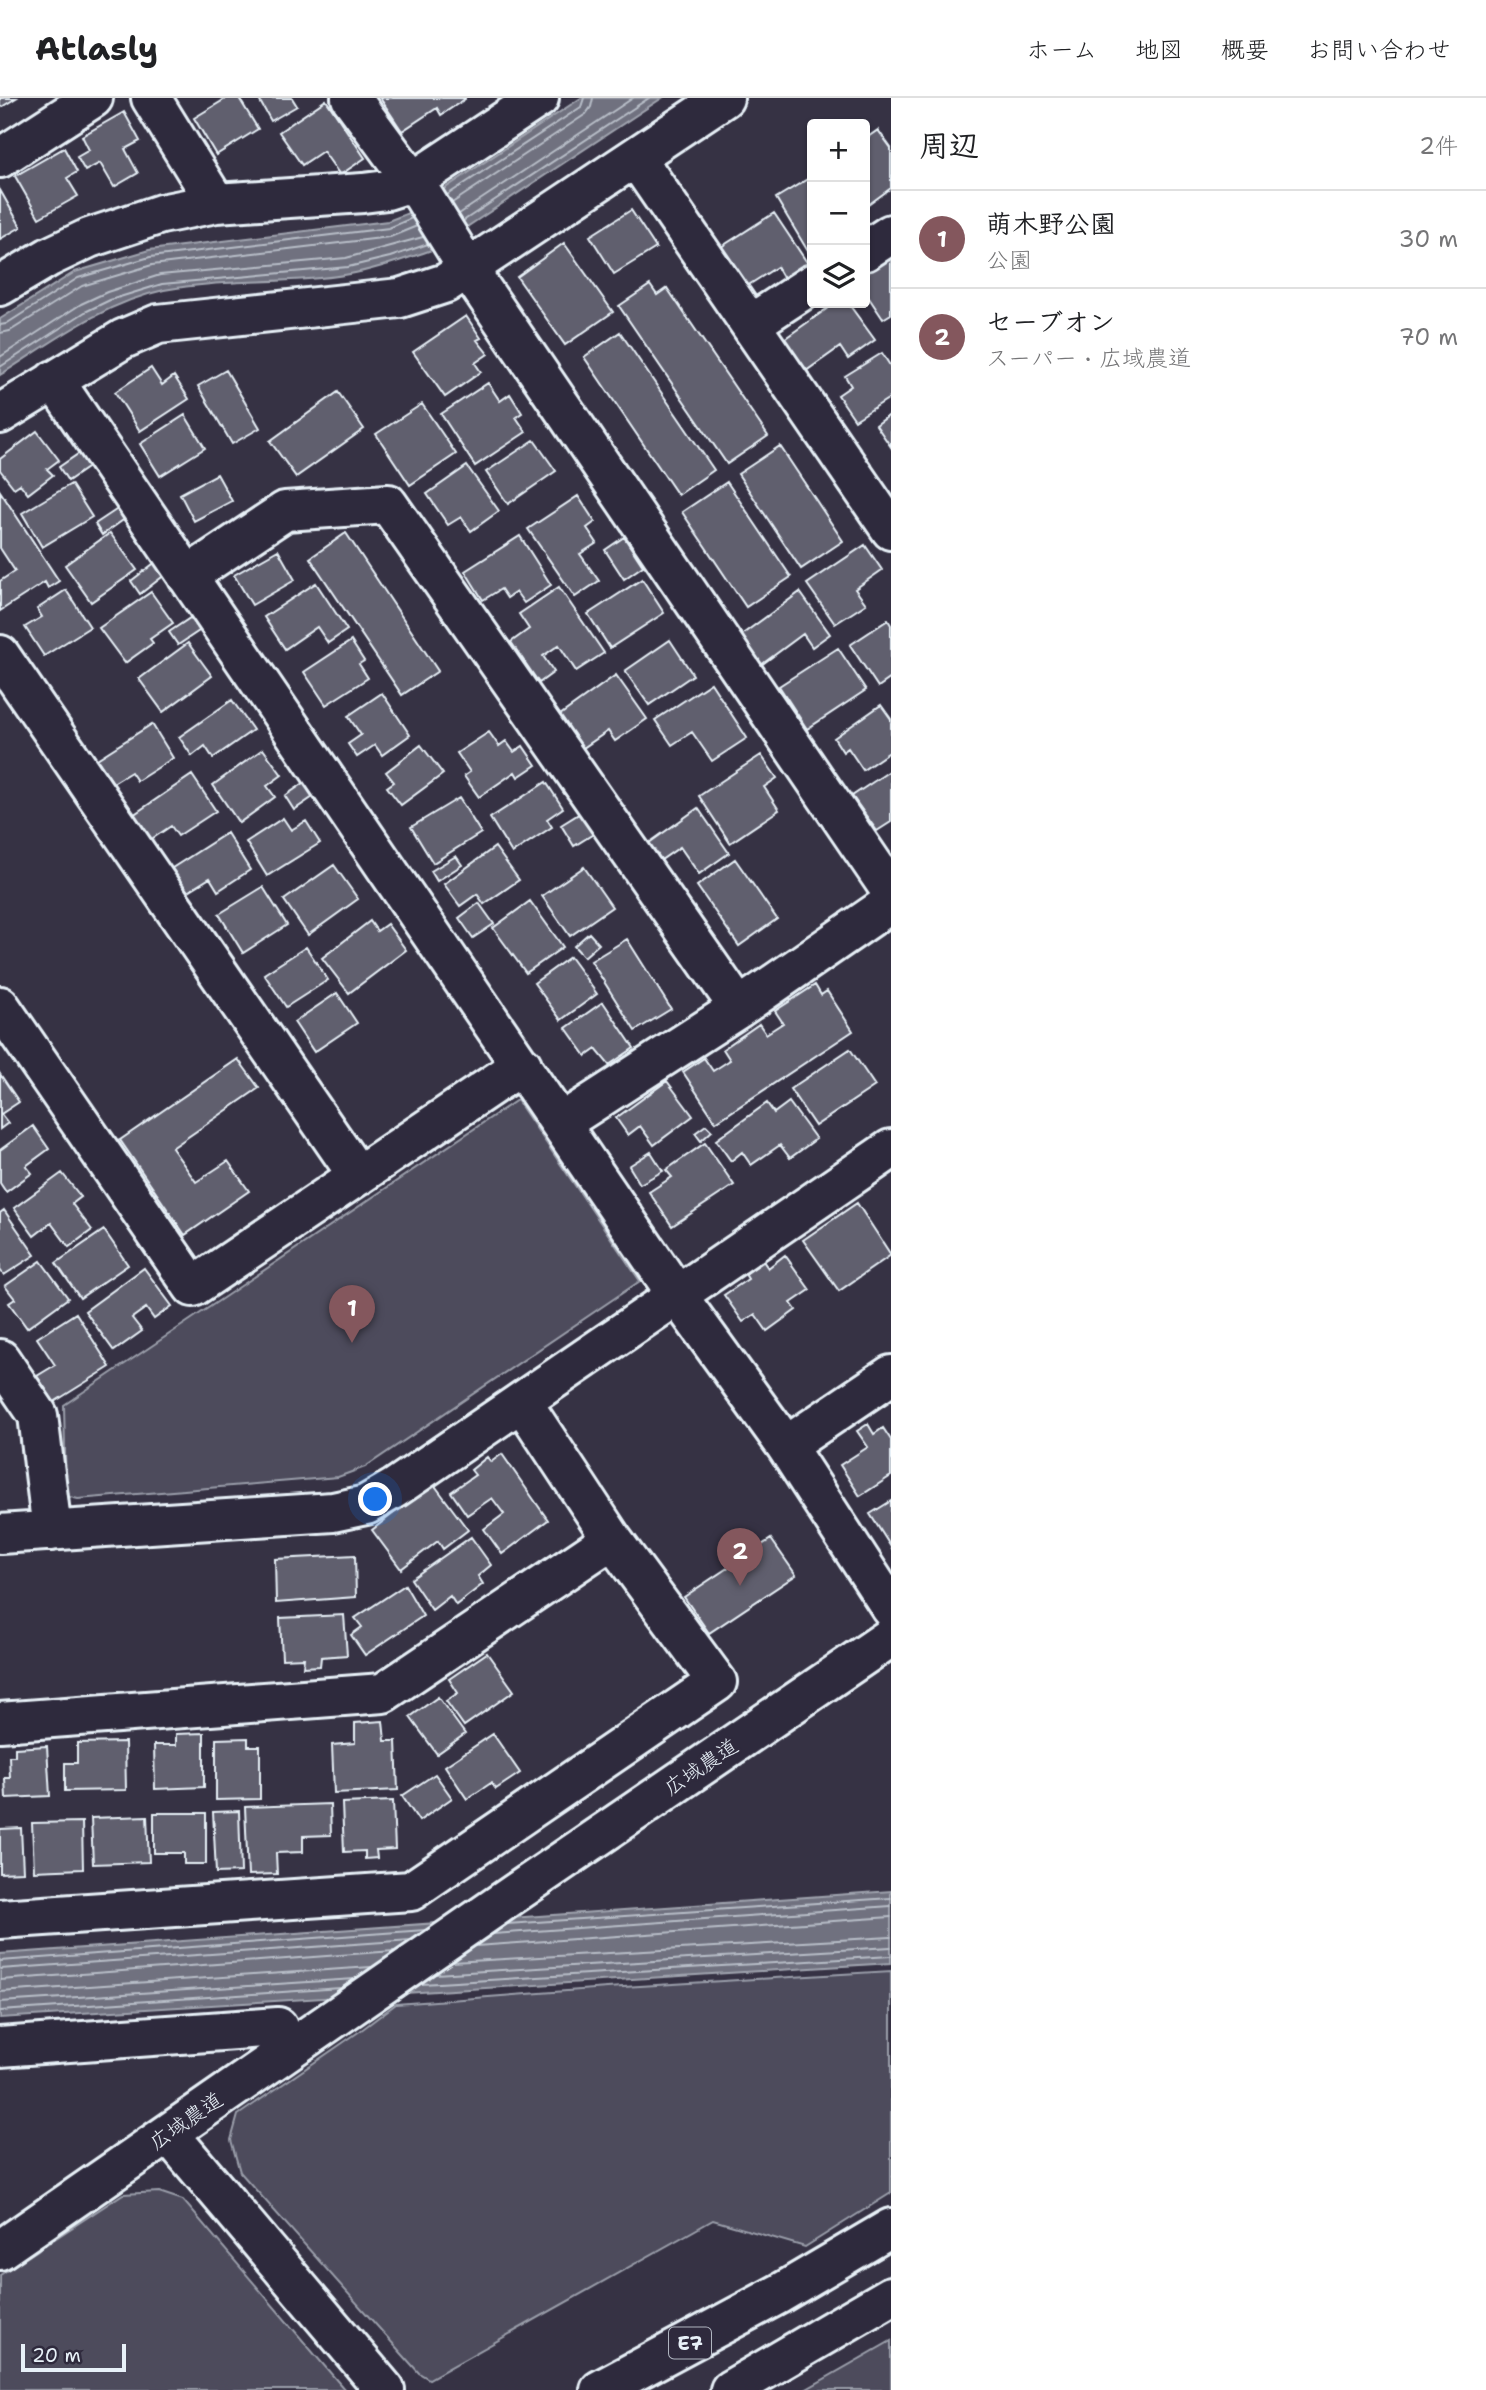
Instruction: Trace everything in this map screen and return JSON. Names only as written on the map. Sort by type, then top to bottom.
[{"type":"main road","points":[[0,158],[93,98]]},
{"type":"main road","points":[[151,98],[215,203]]},
{"type":"main road","points":[[351,98],[418,189],[460,256],[891,891]]},
{"type":"main road","points":[[0,286],[89,237],[161,214],[215,203],[418,189],[539,98]]},
{"type":"main road","points":[[0,414],[123,339],[158,324],[400,298],[446,283],[460,256],[636,158],[724,98]]},
{"type":"main road","points":[[636,158],[891,530]]},
{"type":"main road","points":[[870,247],[891,234]]},
{"type":"main road","points":[[751,324],[807,287]]},
{"type":"main road","points":[[54,380],[523,1065],[677,1295],[786,1446],[890,1633]]},
{"type":"main road","points":[[187,576],[285,511],[388,504],[738,1008]]},
{"type":"main road","points":[[0,655],[358,1176]]},
{"type":"main road","points":[[561,1123],[738,1008],[891,903]]},
{"type":"main road","points":[[0,1006],[194,1287],[523,1065]]},
{"type":"main road","points":[[0,1534],[333,1513],[366,1505],[522,1402],[891,1149]]},
{"type":"main road","points":[[0,1359],[38,1415],[52,1531]]},
{"type":"main road","points":[[786,1446],[891,1375]]},
{"type":"main road","points":[[0,1919],[411,1891],[718,1682],[612,1538],[522,1402]]},
{"type":"main road","points":[[0,1722],[383,1693],[612,1538]]},
{"type":"main road","name":"広域農道","points":[[0,2250],[890,1633]]},
{"type":"main road","points":[[0,2047],[278,2027]]},
{"type":"main road","points":[[169,2134],[385,2390]]},
{"type":"main road","name":"E7","points":[[600,2390],[779,2294],[891,2228]]},
{"type":"main road","points":[[730,2390],[891,2296]]},
{"type":"shaded area","points":[[517,1100],[640,1281],[365,1467],[338,1477],[78,1499],[66,1496],[64,1405]]},
{"type":"shaded area","points":[[891,1971],[891,2193],[805,2247],[713,2220],[429,2379],[419,2373],[240,2172],[231,2140],[238,2115],[396,2004]]},
{"type":"shaded area","points":[[159,2192],[183,2200],[345,2390],[0,2390],[0,2275],[123,2194]]},
{"type":"shaded area","points":[[891,2341],[891,2390],[805,2390]]},
{"type":"water","points":[[581,98],[662,98],[432,250],[350,274],[187,286],[142,296],[79,325],[0,375],[0,319],[75,272],[149,250],[388,221],[406,214]]},
{"type":"water","points":[[891,1891],[891,1963],[0,2018],[0,1954]]},
{"type":"building","points":[[0,98],[16,98],[0,108]]},
{"type":"building","points":[[227,98],[239,98],[258,129],[216,155],[194,118]]},
{"type":"building","points":[[258,98],[292,98],[297,106],[271,121]]},
{"type":"building","points":[[380,98],[465,99],[441,115],[437,108],[402,131]]},
{"type":"building","points":[[326,100],[365,158],[340,175],[323,151],[302,165],[279,132]]},
{"type":"building","points":[[124,112],[140,141],[125,149],[138,173],[114,187],[100,163],[85,171],[77,157],[89,150],[82,136]]},
{"type":"building","points":[[878,130],[891,148],[891,188],[870,204],[870,182],[870,136]]},
{"type":"building","points":[[64,148],[77,172],[67,178],[78,196],[39,218],[15,176]]},
{"type":"building","points":[[807,179],[807,250],[776,198]]},
{"type":"building","points":[[0,190],[21,227],[0,239]]},
{"type":"building","points":[[631,210],[656,248],[614,274],[590,236]]},
{"type":"building","points":[[774,213],[807,265],[784,279],[777,267],[747,286],[721,247]]},
{"type":"building","points":[[564,243],[613,312],[565,345],[517,277]]},
{"type":"building","points":[[891,255],[891,314],[883,319],[870,300],[870,270]]},
{"type":"building","points":[[650,285],[657,295],[667,288],[768,436],[727,464],[619,306]]},
{"type":"building","points":[[828,308],[852,308],[875,340],[848,359],[840,347],[806,371],[784,339]]},
{"type":"building","points":[[466,316],[481,338],[477,340],[488,354],[475,363],[481,372],[445,397],[413,352]]},
{"type":"building","points":[[620,332],[714,470],[678,495],[584,357]]},
{"type":"building","points":[[882,353],[891,367],[891,397],[855,420],[838,395],[851,386],[845,376]]},
{"type":"building","points":[[151,368],[162,385],[174,376],[189,399],[140,431],[115,392]]},
{"type":"building","points":[[226,370],[260,428],[232,444],[198,386]]},
{"type":"building","points":[[488,383],[500,401],[510,394],[522,413],[516,417],[526,432],[475,466],[441,414]]},
{"type":"building","points":[[338,392],[364,429],[296,477],[270,441]]},
{"type":"building","points":[[422,404],[456,454],[410,485],[376,434]]},
{"type":"building","points":[[891,414],[891,447],[876,425]]},
{"type":"building","points":[[185,415],[205,448],[160,476],[140,444]]},
{"type":"building","points":[[37,431],[59,460],[47,469],[53,475],[28,494],[20,484],[14,488],[0,470],[0,459]]},
{"type":"building","points":[[534,440],[556,471],[508,504],[486,472]]},
{"type":"building","points":[[780,446],[843,541],[801,569],[738,474]]},
{"type":"building","points":[[81,452],[90,466],[68,481],[59,467]]},
{"type":"building","points":[[467,466],[499,511],[471,531],[461,517],[448,525],[427,494]]},
{"type":"building","points":[[217,474],[232,501],[194,521],[180,494]]},
{"type":"building","points":[[727,482],[791,577],[746,607],[682,512]]},
{"type":"building","points":[[71,484],[92,517],[42,547],[22,513]]},
{"type":"building","points":[[0,491],[59,581],[48,588],[45,582],[0,611],[0,581],[15,571],[0,548]]},
{"type":"building","points":[[578,496],[595,522],[587,528],[597,543],[580,554],[599,581],[575,597],[528,529]]},
{"type":"building","points":[[119,508],[126,518],[102,535],[95,524]]},
{"type":"building","points":[[110,533],[137,570],[91,602],[65,565]]},
{"type":"building","points":[[346,533],[438,671],[402,695],[310,558]]},
{"type":"building","points":[[520,536],[551,585],[524,603],[516,592],[507,598],[501,589],[483,600],[465,571]]},
{"type":"building","points":[[624,537],[643,566],[624,579],[605,550]]},
{"type":"building","points":[[865,545],[882,570],[855,589],[866,604],[835,624],[807,584]]},
{"type":"building","points":[[278,550],[295,580],[252,605],[234,575]]},
{"type":"building","points":[[157,561],[166,574],[140,594],[131,581]]},
{"type":"building","points":[[642,579],[664,613],[610,648],[588,614]]},
{"type":"building","points":[[316,583],[347,630],[328,643],[317,627],[285,649],[264,617]]},
{"type":"building","points":[[559,587],[604,653],[576,671],[559,645],[543,656],[554,672],[539,683],[511,642],[529,629],[519,614]]},
{"type":"building","points":[[66,590],[90,627],[44,656],[25,627],[42,617],[37,609]]},
{"type":"building","points":[[151,592],[173,623],[150,639],[153,643],[125,663],[99,628]]},
{"type":"building","points":[[800,592],[830,634],[812,647],[803,634],[761,665],[740,636]]},
{"type":"building","points":[[193,616],[202,629],[178,645],[169,632]]},
{"type":"building","points":[[888,620],[891,625],[891,678],[878,687],[850,645]]},
{"type":"building","points":[[670,640],[693,675],[649,705],[625,671]]},
{"type":"building","points":[[351,641],[364,661],[359,664],[368,678],[326,705],[304,672]]},
{"type":"building","points":[[188,643],[212,676],[163,712],[139,679]]},
{"type":"building","points":[[838,648],[866,690],[807,729],[779,686]]},
{"type":"building","points":[[616,675],[647,719],[615,741],[608,731],[583,748],[560,715]]},
{"type":"building","points":[[711,683],[747,738],[712,761],[692,732],[672,745],[655,720]]},
{"type":"building","points":[[382,693],[410,735],[382,755],[375,745],[357,757],[348,744],[361,735],[348,716]]},
{"type":"building","points":[[232,700],[253,730],[213,758],[205,746],[192,756],[179,737]]},
{"type":"building","points":[[881,705],[891,719],[891,751],[863,770],[848,748],[843,752],[834,738]]},
{"type":"building","points":[[152,724],[173,758],[137,781],[131,772],[113,783],[97,759]]},
{"type":"building","points":[[489,732],[499,746],[506,741],[514,752],[523,746],[536,765],[518,777],[515,772],[479,797],[464,776],[470,772],[457,753]]},
{"type":"building","points":[[421,745],[443,774],[401,805],[387,787],[394,782],[386,772]]},
{"type":"building","points":[[263,749],[282,775],[267,786],[275,797],[239,823],[213,785]]},
{"type":"building","points":[[761,755],[777,778],[764,787],[779,810],[730,843],[699,796]]},
{"type":"building","points":[[891,770],[891,822],[877,831],[852,796]]},
{"type":"building","points":[[192,775],[216,811],[178,836],[171,826],[150,840],[133,815]]},
{"type":"building","points":[[546,782],[563,808],[547,819],[552,827],[512,853],[490,818]]},
{"type":"building","points":[[304,783],[313,797],[294,810],[285,796]]},
{"type":"building","points":[[459,798],[481,833],[433,863],[411,827]]},
{"type":"building","points":[[698,808],[729,853],[699,874],[680,847],[661,860],[649,843]]},
{"type":"building","points":[[582,812],[595,833],[574,846],[561,825]]},
{"type":"building","points":[[283,818],[291,830],[306,821],[320,843],[267,876],[246,842]]},
{"type":"building","points":[[227,833],[250,870],[218,891],[210,878],[184,894],[169,870]]},
{"type":"building","points":[[495,847],[519,880],[484,904],[477,894],[460,906],[444,884]]},
{"type":"building","points":[[456,856],[462,865],[437,881],[431,871]]},
{"type":"building","points":[[735,859],[777,919],[739,946],[697,886]]},
{"type":"building","points":[[334,865],[358,899],[308,935],[284,900]]},
{"type":"building","points":[[584,867],[612,907],[570,936],[542,896]]},
{"type":"building","points":[[263,887],[287,925],[243,953],[219,914]]},
{"type":"building","points":[[530,901],[563,947],[526,973],[493,928]]},
{"type":"building","points":[[479,903],[494,924],[473,938],[459,918]]},
{"type":"building","points":[[370,921],[377,931],[387,924],[406,950],[349,993],[322,958]]},
{"type":"building","points":[[589,933],[599,944],[584,957],[574,946]]},
{"type":"building","points":[[627,939],[671,1009],[635,1031],[591,961]]},
{"type":"building","points":[[306,947],[328,980],[286,1007],[264,974]]},
{"type":"building","points":[[570,957],[597,994],[561,1020],[534,983]]},
{"type":"building","points":[[815,985],[821,995],[827,991],[853,1031],[716,1122],[683,1072],[704,1058],[713,1071],[730,1060],[723,1049],[759,1024],[766,1034],[783,1023],[775,1011]]},
{"type":"building","points":[[337,993],[357,1023],[314,1052],[294,1022]]},
{"type":"building","points":[[603,1002],[634,1048],[609,1065],[596,1049],[586,1056],[566,1028]]},
{"type":"building","points":[[850,1049],[875,1086],[815,1126],[790,1089]]},
{"type":"building","points":[[238,1059],[259,1088],[172,1148],[196,1182],[228,1161],[249,1191],[185,1235],[120,1140]]},
{"type":"building","points":[[0,1074],[19,1102],[1,1114],[8,1123],[0,1129]]},
{"type":"building","points":[[667,1081],[693,1116],[654,1145],[640,1126],[628,1135],[616,1118]]},
{"type":"building","points":[[789,1102],[816,1139],[790,1158],[780,1145],[751,1165],[742,1152],[731,1161],[716,1140],[767,1103],[774,1113]]},
{"type":"building","points":[[706,1125],[712,1131],[701,1141],[695,1133]]},
{"type":"building","points":[[33,1126],[49,1149],[26,1166],[32,1173],[6,1192],[0,1183],[0,1150]]},
{"type":"building","points":[[705,1143],[734,1185],[672,1226],[649,1192],[672,1177],[666,1170]]},
{"type":"building","points":[[651,1152],[663,1171],[640,1184],[629,1166]]},
{"type":"building","points":[[62,1173],[81,1197],[72,1204],[92,1230],[69,1247],[51,1223],[34,1236],[14,1208]]},
{"type":"building","points":[[857,1203],[891,1255],[839,1291],[803,1240]]},
{"type":"building","points":[[4,1210],[35,1255],[4,1275],[0,1270],[0,1213]]},
{"type":"building","points":[[104,1230],[128,1265],[80,1298],[56,1263]]},
{"type":"building","points":[[785,1255],[810,1290],[791,1303],[796,1310],[767,1331],[755,1314],[743,1322],[724,1295],[748,1279],[745,1274],[763,1261],[768,1268]]},
{"type":"building","points":[[41,1261],[68,1298],[27,1328],[9,1303],[15,1299],[5,1286]]},
{"type":"building","points":[[144,1268],[172,1306],[154,1319],[146,1308],[132,1318],[142,1331],[114,1351],[85,1311]]},
{"type":"building","points":[[76,1313],[110,1367],[54,1402],[37,1376],[55,1365],[37,1338]]},
{"type":"building","points":[[868,1424],[874,1434],[883,1428],[891,1440],[891,1476],[860,1496],[840,1465],[868,1447],[857,1431]]},
{"type":"building","points":[[502,1454],[548,1520],[502,1554],[484,1529],[504,1514],[492,1498],[467,1515],[451,1492],[475,1475],[471,1470],[487,1457],[491,1462]]},
{"type":"building","points":[[433,1483],[468,1530],[443,1549],[438,1541],[401,1569],[372,1530]]},
{"type":"building","points":[[891,1501],[891,1547],[870,1514]]},
{"type":"building","points":[[471,1537],[491,1565],[478,1576],[483,1584],[456,1605],[450,1596],[432,1610],[411,1579]]},
{"type":"building","points":[[771,1539],[796,1575],[709,1633],[684,1597]]},
{"type":"building","points":[[355,1555],[356,1597],[276,1603],[275,1559]]},
{"type":"building","points":[[405,1585],[423,1616],[365,1655],[351,1635],[362,1627],[355,1618]]},
{"type":"building","points":[[344,1615],[347,1655],[321,1657],[320,1666],[303,1667],[304,1658],[282,1659],[280,1618]]},
{"type":"building","points":[[487,1653],[514,1691],[464,1726],[446,1701],[458,1693],[449,1679]]},
{"type":"building","points":[[438,1697],[465,1734],[437,1754],[410,1717]]},
{"type":"building","points":[[383,1721],[385,1741],[396,1741],[398,1790],[334,1793],[332,1745],[355,1743],[355,1723]]},
{"type":"building","points":[[204,1733],[204,1787],[155,1789],[154,1745],[176,1745],[176,1734]]},
{"type":"building","points":[[493,1734],[520,1773],[496,1789],[491,1783],[467,1799],[445,1766]]},
{"type":"building","points":[[248,1738],[248,1746],[260,1746],[260,1799],[216,1800],[216,1739]]},
{"type":"building","points":[[125,1742],[126,1790],[65,1791],[65,1763],[77,1763],[77,1743]]},
{"type":"building","points":[[47,1746],[50,1796],[6,1798],[5,1778],[10,1778],[9,1756],[15,1756],[15,1748]]},
{"type":"building","points":[[435,1774],[452,1798],[419,1821],[402,1796]]},
{"type":"building","points":[[393,1801],[395,1849],[376,1850],[377,1858],[365,1859],[365,1851],[344,1852],[342,1803]]},
{"type":"building","points":[[330,1804],[331,1835],[303,1836],[303,1852],[276,1853],[277,1874],[248,1875],[245,1807]]},
{"type":"building","points":[[239,1811],[241,1872],[216,1873],[213,1812]]},
{"type":"building","points":[[154,1813],[206,1813],[206,1864],[184,1864],[184,1853],[154,1853]]},
{"type":"building","points":[[147,1816],[149,1862],[93,1864],[91,1818]]},
{"type":"building","points":[[82,1822],[83,1869],[34,1871],[32,1823]]},
{"type":"building","points":[[21,1828],[23,1872],[0,1873],[0,1829]]},
{"type":"place","name":"萌木野公園","points":[[352,1343]]},
{"type":"place","name":"セーブオン","points":[[740,1586]]}]
